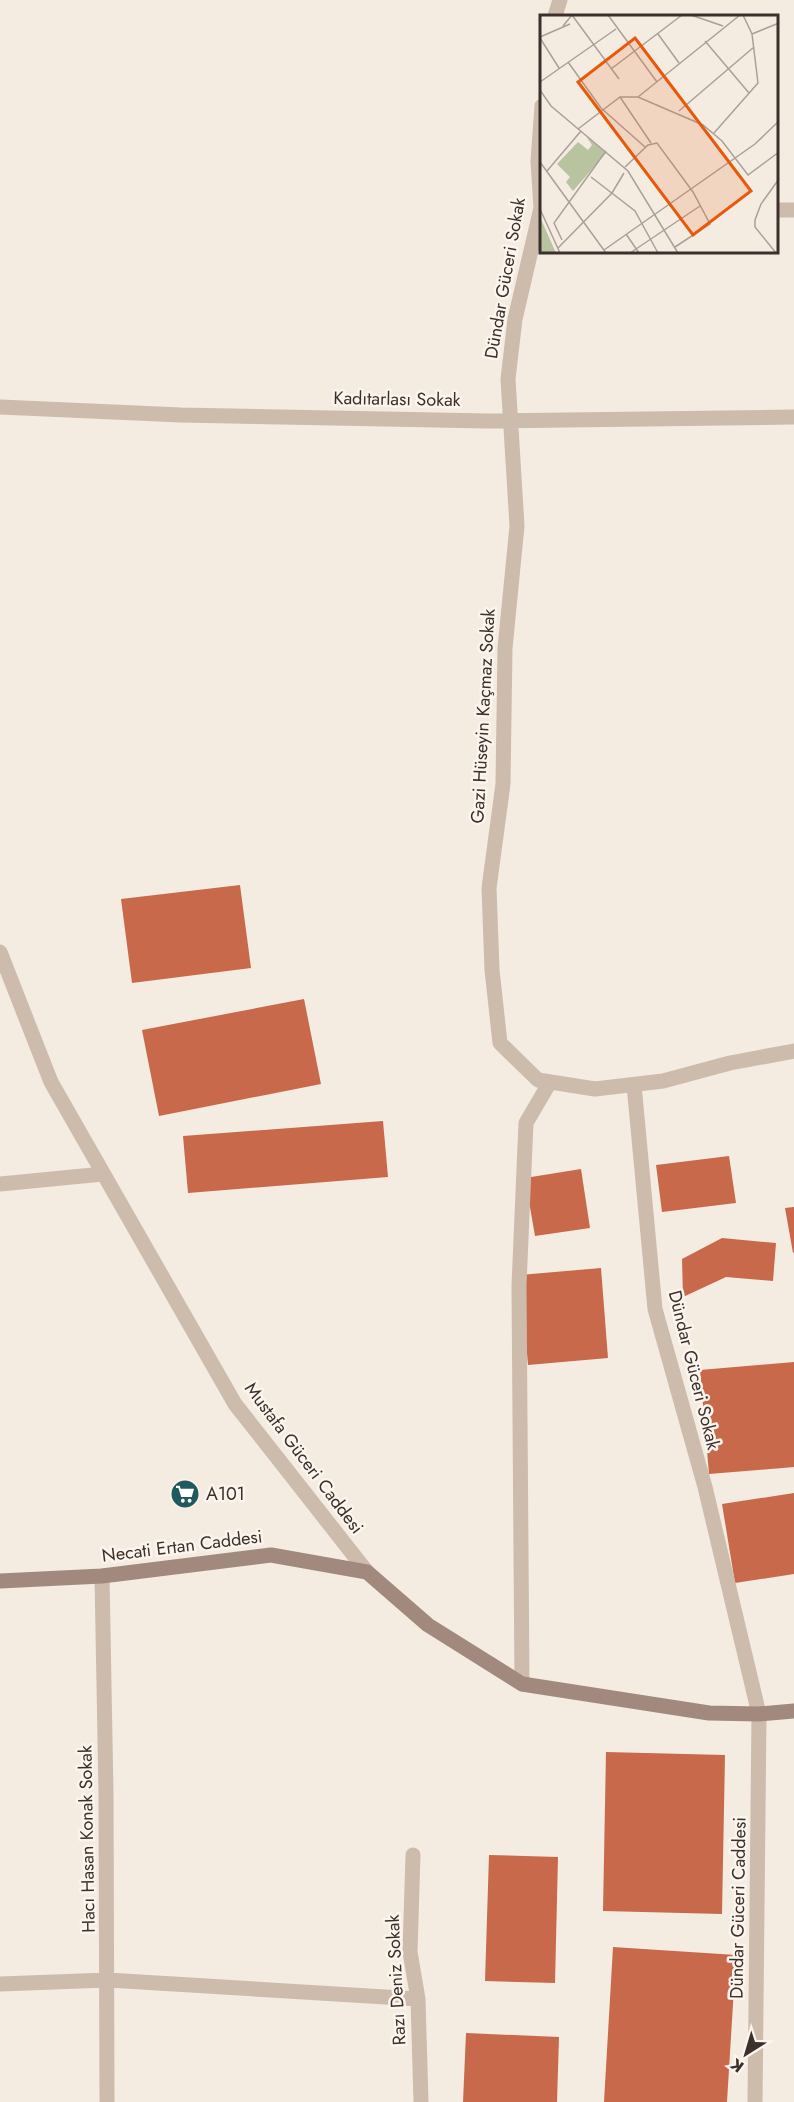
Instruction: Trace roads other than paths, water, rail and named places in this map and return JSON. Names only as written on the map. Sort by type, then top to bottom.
[{"type":"street","points":[[555,15],[560,0]]},
{"type":"street","name":"Dündar Güceri Sokak","points":[[540,133],[538,161],[540,192]]},
{"type":"street","name":"Dündar Güceri Sokak","points":[[511,420],[508,379],[515,319],[540,212]]},
{"type":"street","name":"Kadıtarlası Sokak","points":[[0,407],[181,415],[511,420],[794,417]]},
{"type":"street","name":"Gazi Hüseyin Kaçmaz Sokak","points":[[511,420],[516,526],[505,648],[503,784],[489,888],[492,970],[500,1043],[538,1080],[595,1089],[634,1084]]},
{"type":"street","name":"Mustafa Güceri Caddesi","points":[[0,952],[51,1082],[235,1404],[367,1572],[428,1625],[522,1684],[709,1713],[759,1714],[794,1711]]},
{"type":"street","points":[[634,1084],[663,1081],[730,1063],[794,1051]]},
{"type":"street","points":[[522,1684],[519,1285],[526,1123],[550,1082]]},
{"type":"street","name":"Dündar Güceri Sokak","points":[[634,1084],[655,1310],[705,1487],[759,1714]]},
{"type":"street","points":[[0,1184],[104,1174]]},
{"type":"street","name":"Necati Ertan Caddesi","points":[[0,1581],[102,1576],[271,1555],[367,1572]]},
{"type":"street","name":"Hacı Hasan Konak Sokak","points":[[102,1576],[108,1980],[107,2102]]},
{"type":"street","name":"Dündar Güceri Caddesi","points":[[755,2102],[759,1714]]},
{"type":"street","name":"Razı Deniz Sokak","points":[[413,1855],[410,1952],[418,1999],[421,2102]]},
{"type":"street","points":[[0,1983],[108,1980],[418,1999]]},
{"type":"place","name":"A101","points":[[185,1494]]}]
